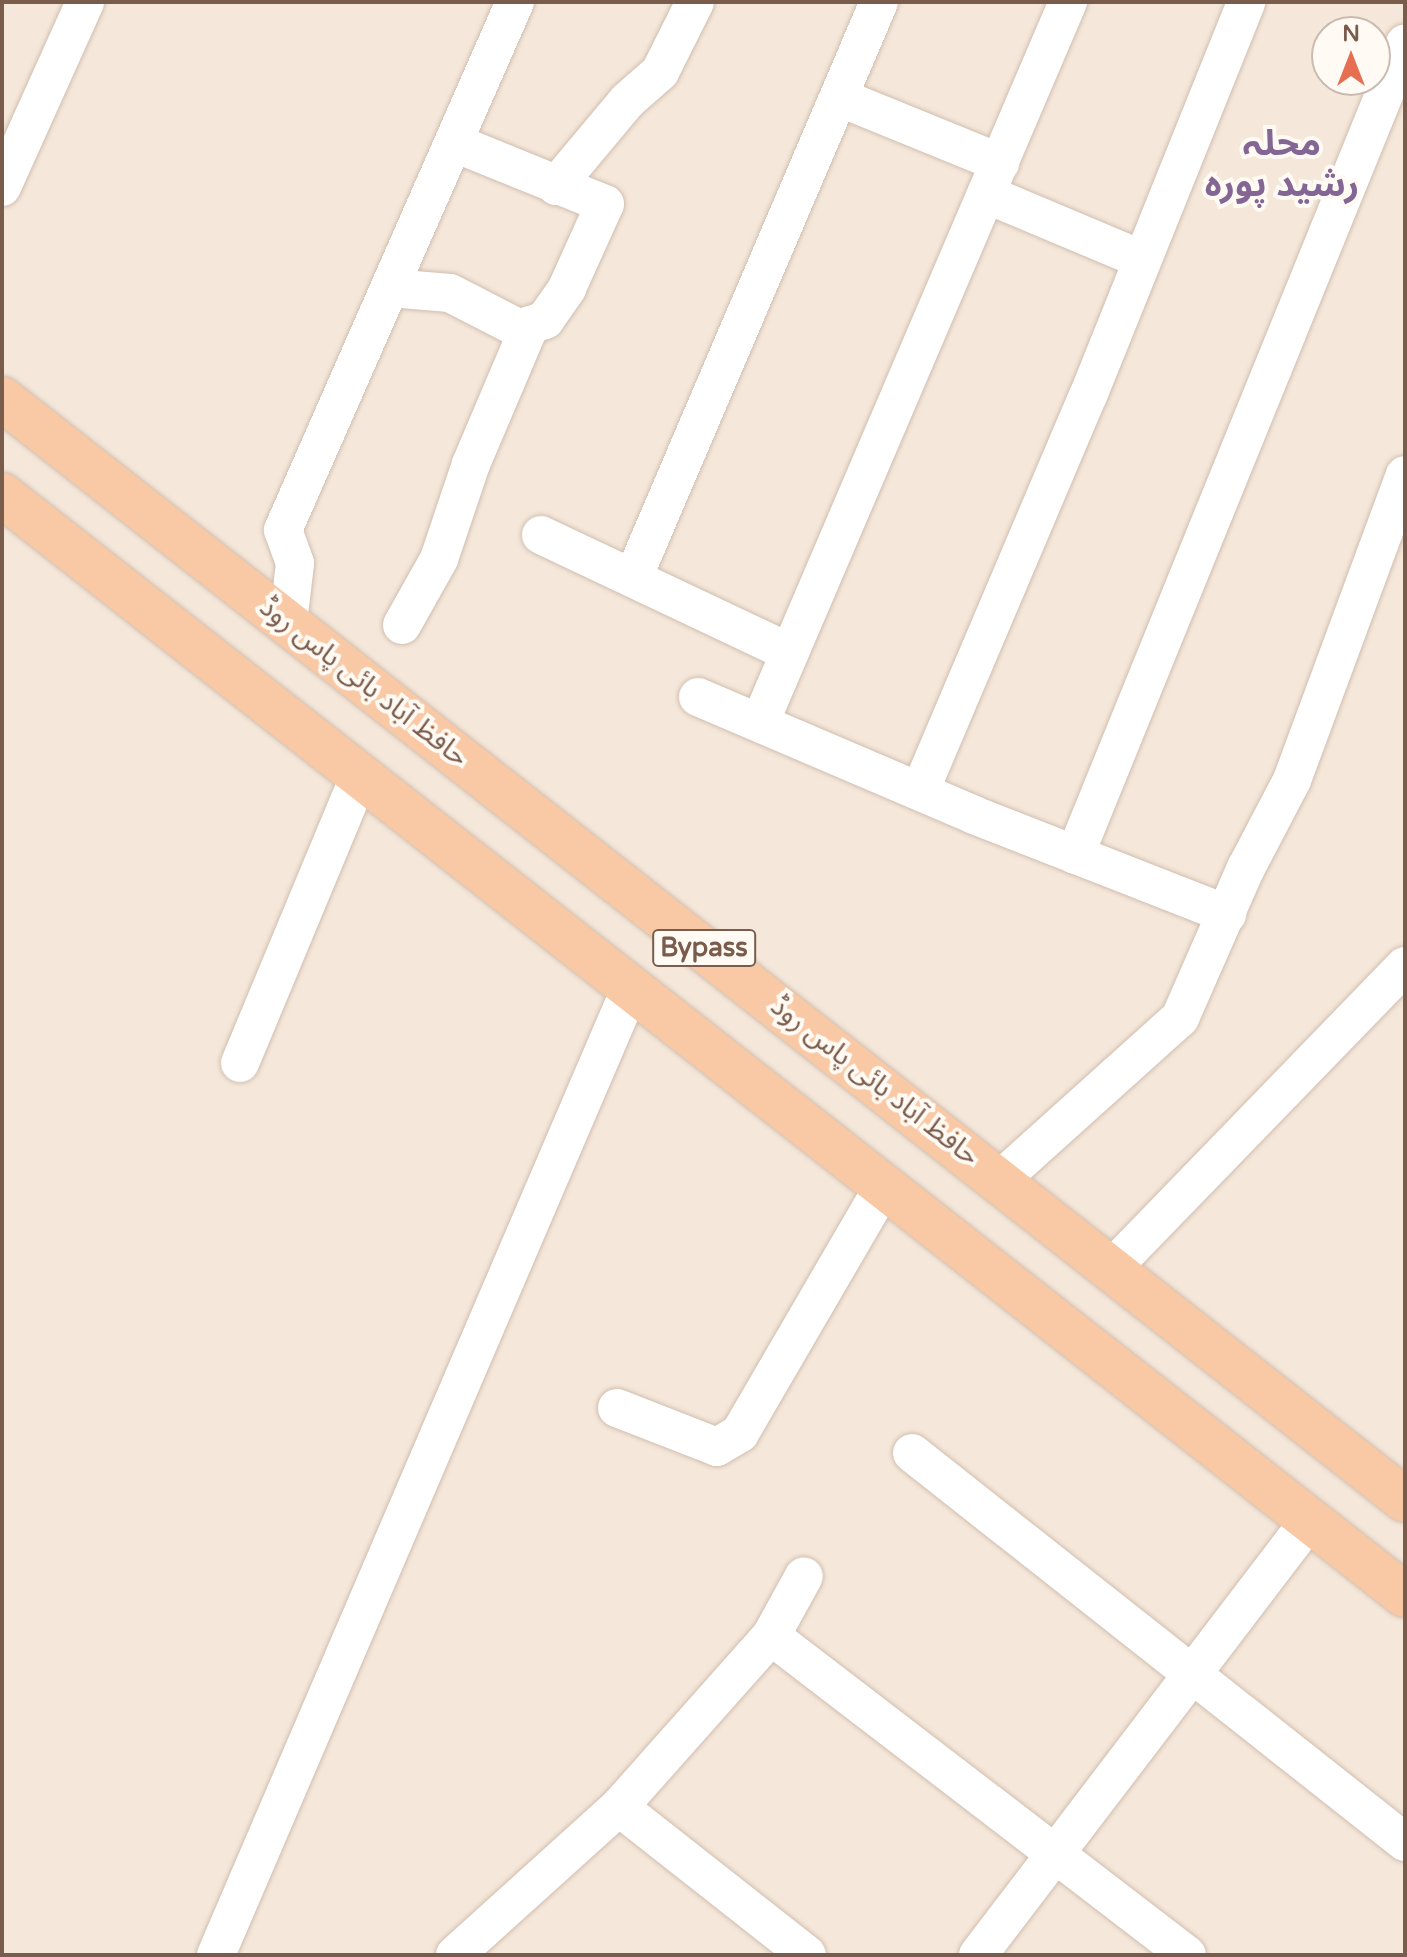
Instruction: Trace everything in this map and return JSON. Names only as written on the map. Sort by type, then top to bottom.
[{"type":"highway","name":"حافظ آباد بائی پاس روڈ","points":[[2,399],[1402,1491]]},
{"type":"highway","name":"Bypass","points":[[2,495],[1405,1595]]},
{"type":"street","points":[[2,187],[85,2]]},
{"type":"street","points":[[288,623],[295,563],[283,530],[515,2]]},
{"type":"street","points":[[556,186],[627,101],[660,72],[695,2]]},
{"type":"street","points":[[633,578],[734,335],[841,98],[879,2]]},
{"type":"street","points":[[761,720],[1068,2]]},
{"type":"street","points":[[920,791],[1082,410],[1246,2]]},
{"type":"street","points":[[1075,855],[1405,43]]},
{"type":"street","points":[[841,98],[1141,259]]},
{"type":"street","points":[[390,288],[450,293],[520,329],[545,320],[567,288],[605,204],[455,143]]},
{"type":"street","points":[[402,625],[439,559],[471,464],[530,325]]},
{"type":"street","points":[[1001,1179],[1180,1018],[1292,780],[1405,475]]},
{"type":"street","points":[[541,535],[788,652]]},
{"type":"street","points":[[698,697],[761,720],[920,791],[1075,855],[1227,914]]},
{"type":"street","points":[[240,1063],[360,775]]},
{"type":"street","points":[[1113,1267],[1405,966]]},
{"type":"street","points":[[216,1955],[631,987]]},
{"type":"street","points":[[617,1408],[717,1447],[740,1433],[884,1186]]},
{"type":"street","points":[[912,1453],[1405,1842]]},
{"type":"street","points":[[978,1955],[1309,1521]]},
{"type":"street","points":[[471,1951],[619,1807],[771,1636],[804,1576]]},
{"type":"street","points":[[771,1636],[1187,1955]]},
{"type":"street","points":[[619,1807],[807,1955]]},
{"type":"shaded area","points":[[2,2],[1405,2],[1405,1955],[2,1955]]},
{"type":"district","name":"محلہ رشید پورہ","points":[[1282,164]]}]
